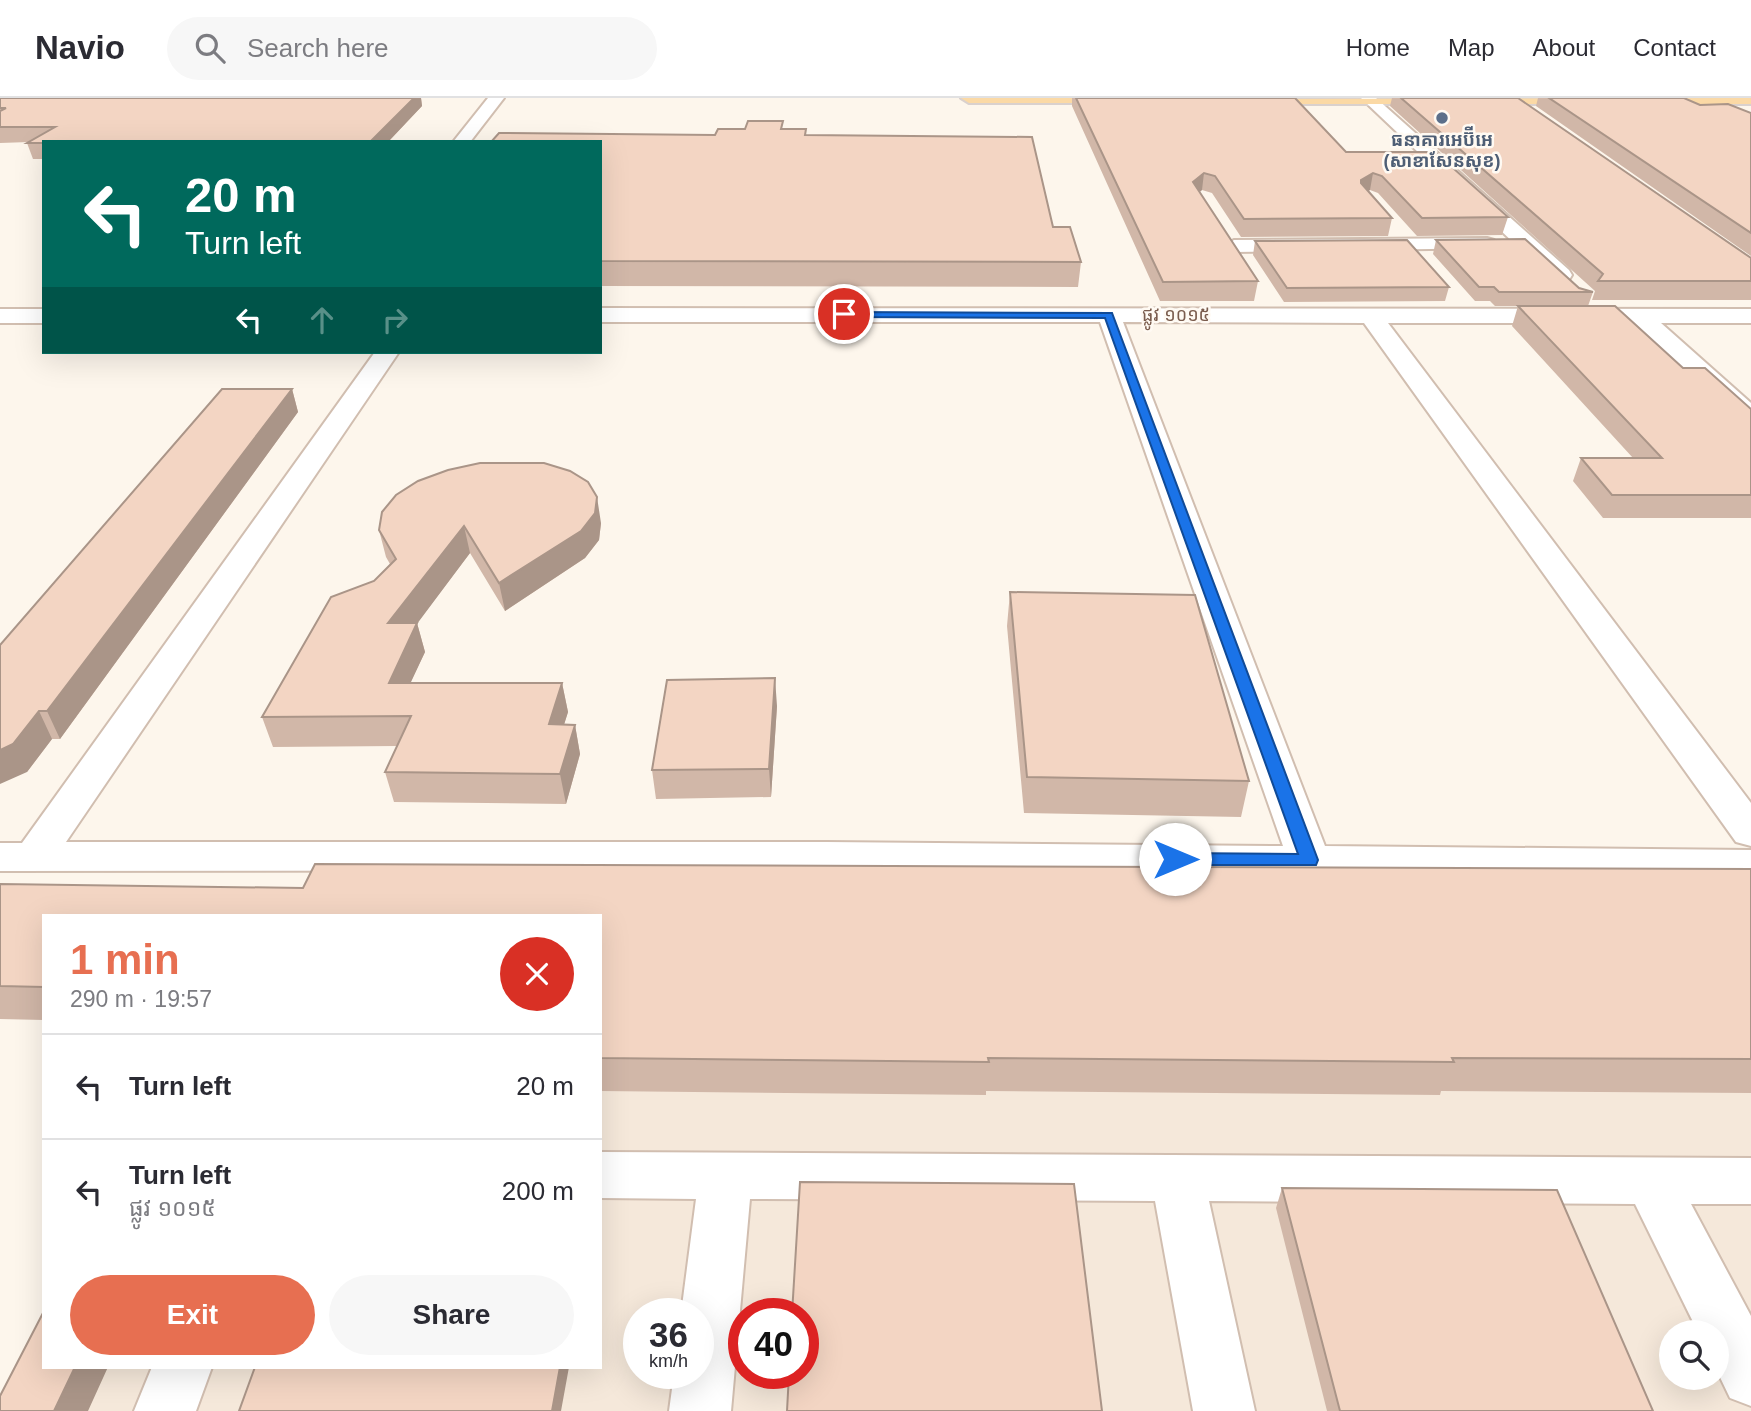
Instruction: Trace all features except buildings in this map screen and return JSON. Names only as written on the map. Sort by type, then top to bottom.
[{"type":"main road","points":[[969,98],[1136,99]]},
{"type":"main road","points":[[1233,99],[1751,99]]},
{"type":"street","points":[[463,140],[496,98]]},
{"type":"street","points":[[1368,99],[1574,286]]},
{"type":"street","points":[[1510,99],[1542,122]]},
{"type":"street","points":[[1393,226],[1427,264]]},
{"type":"street","points":[[1222,227],[1248,268]]},
{"type":"street","points":[[1234,246],[1527,244]]},
{"type":"street","name":"ផ្លូវ ១០១៥","points":[[602,315],[1751,316]]},
{"type":"street","points":[[1109,315],[1309,860]]},
{"type":"street","points":[[1370,315],[1751,832]]},
{"type":"street","points":[[1638,315],[1751,417]]},
{"type":"street","points":[[0,316],[42,316]]},
{"type":"street","points":[[18,857],[386,354]]},
{"type":"street","points":[[18,857],[840,856],[1751,865]]},
{"type":"street","points":[[602,1175],[1751,1181]]},
{"type":"street","points":[[700,1411],[725,1177]]},
{"type":"street","points":[[1178,1179],[1224,1411]]},
{"type":"street","points":[[1651,1181],[1751,1377]]},
{"type":"street","points":[[165,1411],[181,1369]]},
{"type":"shaded area","points":[[1751,897],[1751,1411],[23,1411],[44,1369],[602,1369],[602,915]]},
{"type":"place","name":"ធនាគារអេប៊ីអេ (សាខាសែនសុខ)","points":[[1442,118]]},
{"type":"route","points":[[844,314],[1109,315],[1309,860],[1175,859]]}]
